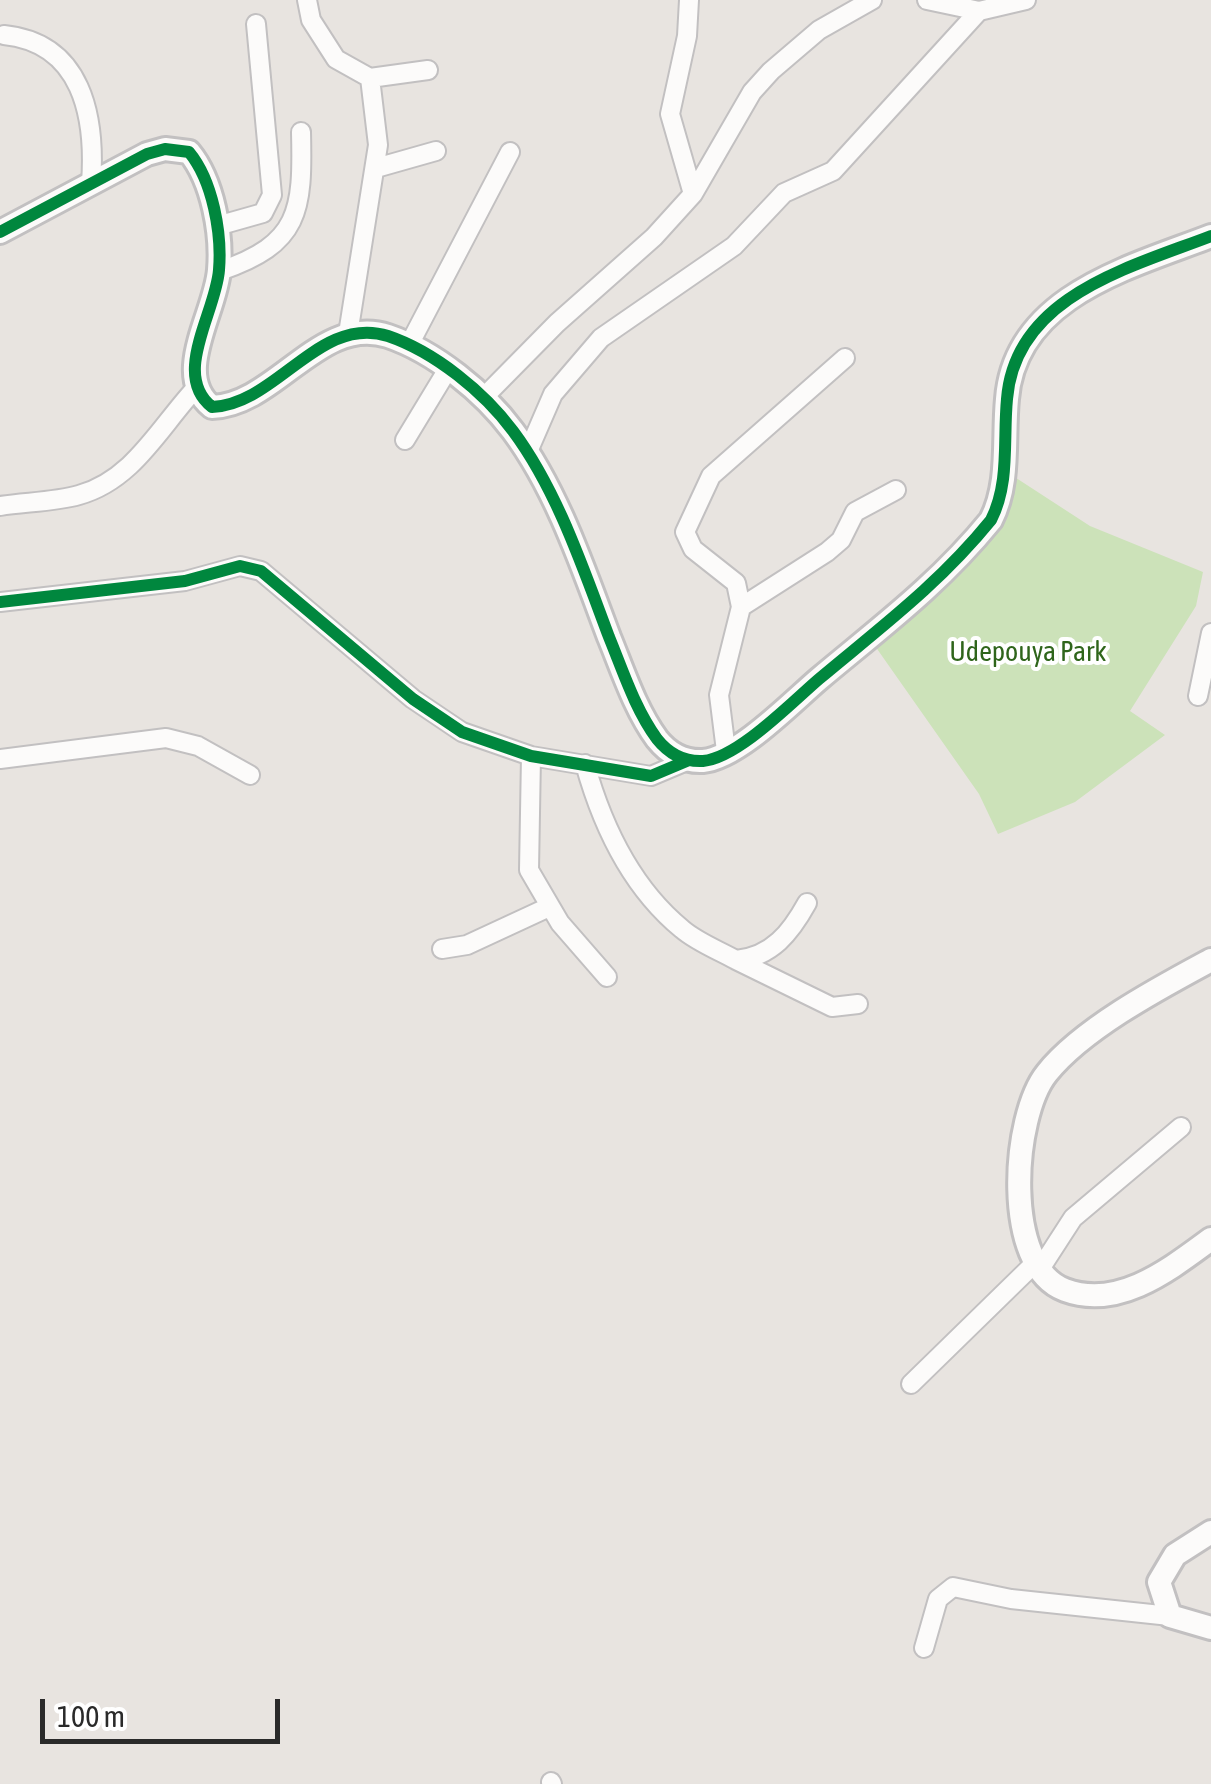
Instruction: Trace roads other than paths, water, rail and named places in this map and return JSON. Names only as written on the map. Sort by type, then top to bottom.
[{"type":"street","points":[[307,0],[311,20],[336,59],[370,78],[428,70]]},
{"type":"street","points":[[689,0],[687,36],[670,114],[694,194]]},
{"type":"street","points":[[483,398],[557,323],[654,237],[694,194],[752,92],[771,70],[819,30],[872,0]]},
{"type":"street","points":[[927,0],[978,11],[1026,0]]},
{"type":"street","points":[[528,454],[554,394],[601,338],[734,246],[784,193],[833,171],[978,11]]},
{"type":"street","points":[[217,226],[263,213],[272,195],[256,24]]},
{"type":"street","points":[[4,35],[34,38],[69,65],[86,107],[93,158],[91,184]]},
{"type":"street","points":[[348,334],[378,146],[370,78]]},
{"type":"street","points":[[220,271],[256,259],[278,243],[288,229],[298,200],[301,132]]},
{"type":"street","points":[[0,232],[147,154],[179,149],[197,162],[217,226],[220,271],[198,357],[195,389],[151,443],[104,486],[76,496],[0,506]]},
{"type":"street","points":[[376,168],[436,151]]},
{"type":"street","points":[[409,346],[510,152]]},
{"type":"street","points":[[195,389],[212,407],[244,400],[348,334],[387,335],[448,369],[483,398],[528,454],[550,496],[646,721],[674,756],[708,761],[738,746],[890,625],[991,520],[1001,500],[1007,391],[1017,361],[1038,323],[1058,304],[1098,281],[1211,236]]},
{"type":"street","points":[[726,751],[719,695],[741,607],[736,583],[693,549],[684,532],[711,476],[845,358]]},
{"type":"street","points":[[406,440],[448,369]]},
{"type":"street","points":[[741,607],[827,552],[841,540],[855,512],[896,490]]},
{"type":"street","points":[[0,602],[185,581],[240,566],[261,571],[428,710],[462,732],[531,756],[651,776],[689,760]]},
{"type":"street","points":[[1198,696],[1211,634]]},
{"type":"street","points":[[0,759],[166,738],[198,746],[250,774]]},
{"type":"street","points":[[531,756],[530,870],[550,907],[607,977]]},
{"type":"street","points":[[585,764],[599,810],[636,881],[684,931],[832,1008],[858,1004]]},
{"type":"street","points":[[736,960],[771,948],[788,934],[807,903]]},
{"type":"street","points":[[442,949],[468,945],[550,907]]},
{"type":"street","points":[[1211,960],[1075,1046],[1047,1073],[1030,1101],[1019,1175],[1023,1224],[1039,1265],[1064,1290],[1104,1295],[1144,1285],[1211,1240]]},
{"type":"street","points":[[911,1384],[1039,1265],[1072,1218],[1181,1126]]},
{"type":"street","points":[[1170,1616],[1159,1582],[1164,1566],[1211,1532]]},
{"type":"street","points":[[924,1648],[938,1598],[953,1587],[1011,1599],[1170,1616],[1211,1628]]},
{"type":"park label","name":"Udepouya Park","points":[[1028,652]]}]
